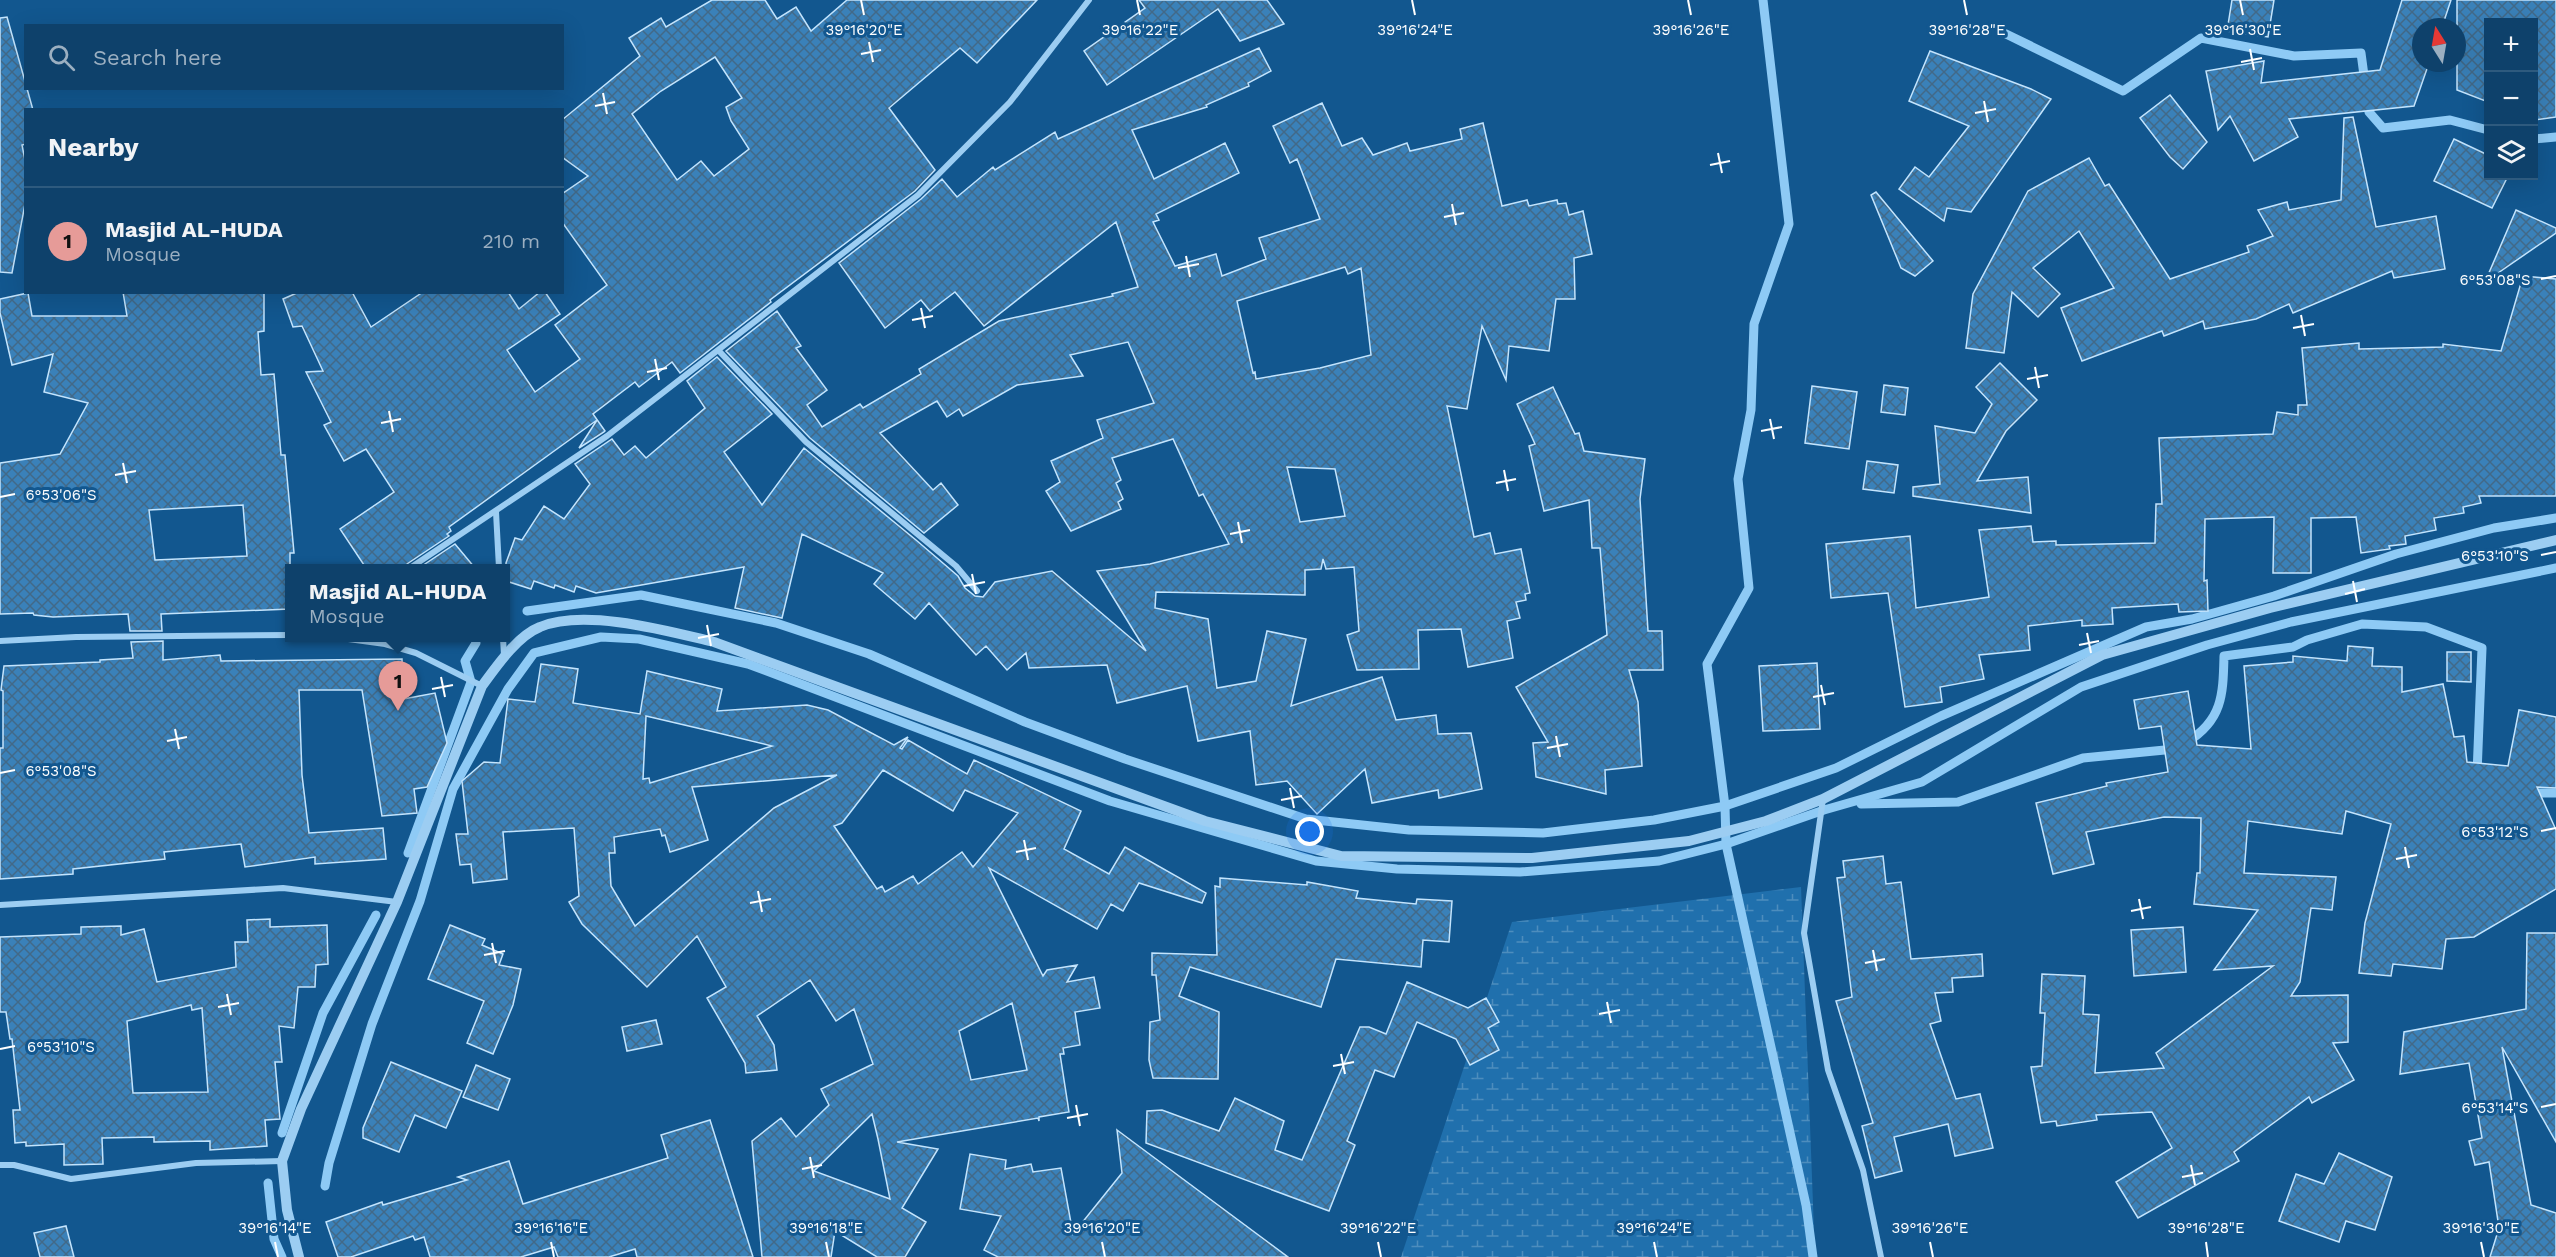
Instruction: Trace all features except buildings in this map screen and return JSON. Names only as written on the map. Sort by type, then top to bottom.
[{"type":"street","points":[[416,564],[607,436],[918,195],[1010,102],[1089,0]]},
{"type":"street","points":[[719,351],[806,442],[956,566],[977,591]]},
{"type":"street","points":[[496,512],[499,564]]},
{"type":"street","points":[[299,1257],[287,1210],[282,1161],[301,1109],[397,902],[482,686],[504,656],[539,627],[567,622],[592,621],[645,626],[714,642],[1204,821],[1341,856],[1532,858],[1689,841],[1766,821],[1823,799],[2102,655],[2270,608],[2556,540]]},
{"type":"street","points":[[0,641],[75,637],[285,635]]},
{"type":"street","points":[[370,642],[416,653],[482,686]]},
{"type":"street","points":[[503,642],[504,656]]},
{"type":"street","points":[[1823,799],[1804,933],[1828,1070],[1863,1170],[1881,1257]]},
{"type":"street","points":[[0,905],[283,888],[397,902]]},
{"type":"street","points":[[0,1165],[14,1165],[71,1179],[196,1163],[282,1161]]},
{"type":"green space","points":[[1801,887],[1815,1257],[1401,1257],[1512,922]]},
{"type":"waterway","points":[[1763,0],[1789,224],[1754,324],[1751,410],[1738,479],[1749,588],[1707,664],[1725,806],[1726,844],[1806,1205],[1813,1257]]},
{"type":"waterway","points":[[2004,33],[2123,91],[2201,38],[2294,56],[2361,53],[2365,83]]},
{"type":"waterway","points":[[2367,99],[2369,112],[2383,128],[2450,120],[2484,129]]},
{"type":"waterway","points":[[2538,139],[2556,137]]},
{"type":"waterway","points":[[527,611],[641,595],[776,623],[869,654],[1025,722],[1125,759],[1306,819],[1409,830],[1543,833],[1654,820],[1725,806],[1836,768],[1941,716],[2146,627],[2192,619],[2274,596],[2396,554],[2494,528],[2556,518]]},
{"type":"waterway","points":[[325,1186],[329,1163],[372,1024],[420,901],[453,789],[508,689],[534,653],[601,637],[639,639],[748,664],[1110,801],[1316,861],[1397,869],[1520,872],[1659,861],[1726,844],[1824,810],[1922,782],[2081,687],[2207,645],[2291,622],[2556,568]]},
{"type":"waterway","points":[[2187,742],[2208,725],[2219,705],[2224,656],[2293,647],[2307,640],[2362,624],[2426,627],[2482,648],[2477,774]]},
{"type":"waterway","points":[[408,853],[471,682],[465,661],[476,643]]},
{"type":"waterway","points":[[1861,804],[1958,802],[2083,758],[2175,749]]},
{"type":"waterway","points":[[2528,793],[2556,793]]},
{"type":"waterway","points":[[282,1133],[323,1013],[376,915]]},
{"type":"waterway","points":[[268,1183],[274,1239],[282,1257]]},
{"type":"place","name":"Masjid AL-HUDA","points":[[398,711]]}]
